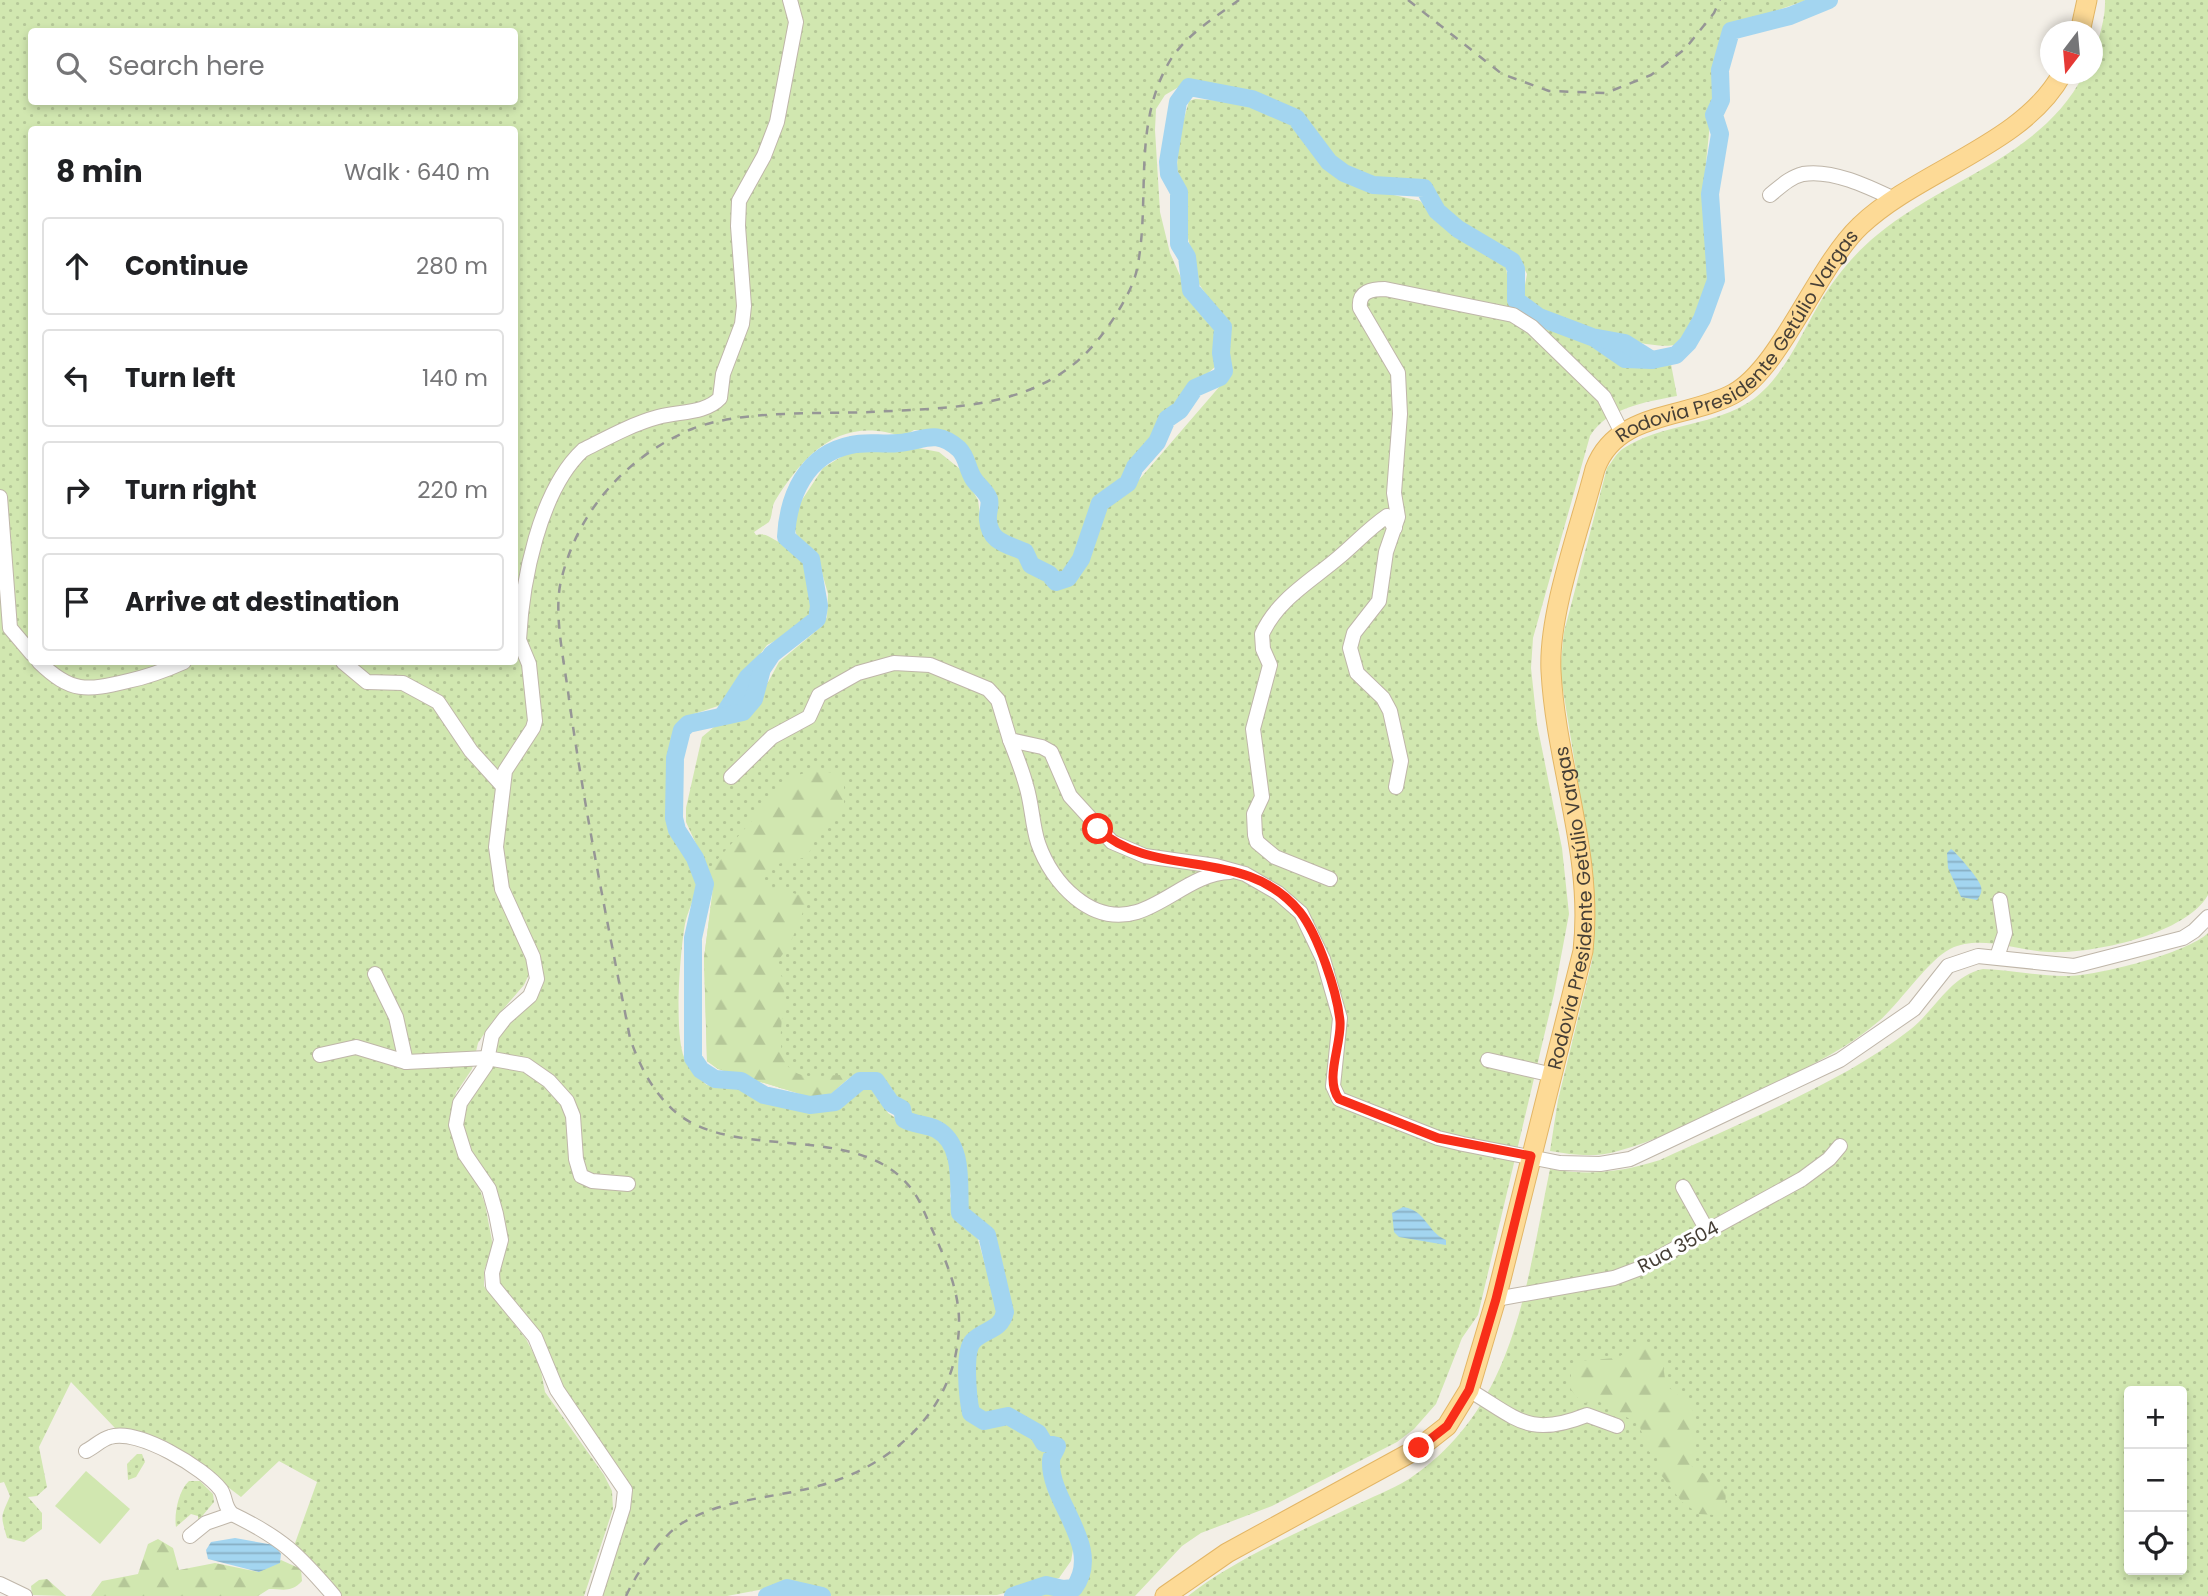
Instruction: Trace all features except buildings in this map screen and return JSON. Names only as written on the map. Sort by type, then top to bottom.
[{"type":"main road","points":[[2082,21],[2087,0]]},
{"type":"main road","name":"Rodovia Presidente Getúlio Vargas","points":[[1165,1596],[1227,1553],[1419,1448],[1447,1426],[1469,1390],[1496,1299],[1583,951],[1586,901],[1579,842],[1552,691],[1551,650],[1595,469],[1606,447],[1622,433],[1640,424],[1717,400],[1748,384],[1770,357],[1841,247],[1860,226],[1894,199],[2021,120],[2055,84]]},
{"type":"street","points":[[518,630],[532,550],[550,501],[576,456],[583,450],[638,424],[707,408],[720,398],[723,374],[742,324],[744,306],[737,226],[739,201],[764,156],[777,122],[796,22],[790,0]]},
{"type":"street","points":[[1770,195],[1788,180],[1804,174],[1828,176],[1867,186],[1894,199]]},
{"type":"street","points":[[1396,787],[1401,761],[1390,711],[1383,698],[1357,673],[1350,648],[1354,633],[1378,601],[1386,551],[1398,517],[1394,493],[1399,388],[1393,363],[1360,308],[1359,300],[1364,293],[1373,289],[1495,309],[1513,315],[1532,327],[1604,397],[1622,433]]},
{"type":"street","points":[[0,497],[10,628],[28,649]]},
{"type":"street","points":[[1330,879],[1275,857],[1263,849],[1255,835],[1254,814],[1262,797],[1253,729],[1270,665],[1263,649],[1262,634],[1294,591],[1339,557],[1368,528],[1387,516],[1395,528]]},
{"type":"street","points":[[518,641],[529,664],[535,721],[508,764],[501,784],[496,847],[498,869],[511,911],[533,957],[537,979],[530,996],[505,1018],[492,1035],[488,1058],[482,1072],[460,1103],[456,1125],[465,1154],[489,1189],[498,1222],[500,1250],[492,1273],[493,1286],[534,1337],[557,1390],[625,1490],[623,1508],[595,1596]]},
{"type":"street","points":[[731,777],[772,737],[809,717],[819,695],[858,673],[894,663],[930,665],[988,689],[998,699],[1002,721],[1026,784],[1041,848],[1068,891],[1083,904],[1115,914],[1137,912],[1208,876],[1238,872]]},
{"type":"street","points":[[42,665],[55,678],[76,687],[90,689],[146,678],[177,665]]},
{"type":"street","points":[[346,665],[367,682],[403,684],[438,702],[471,751],[501,784]]},
{"type":"street","points":[[1010,740],[1051,752],[1070,796],[1112,842],[1145,856],[1238,872],[1293,905],[1301,913],[1319,950],[1340,1018],[1333,1086],[1339,1099],[1438,1138],[1560,1163],[1600,1164],[1647,1153],[1851,1054],[1914,1009],[1948,966],[1956,961],[1978,956],[2074,966],[2167,944],[2194,931],[2208,917]]},
{"type":"street","points":[[1997,957],[2005,933],[2000,900]]},
{"type":"street","points":[[375,974],[396,1017],[406,1062]]},
{"type":"street","points":[[320,1055],[356,1048],[406,1062],[488,1058],[513,1061],[538,1072],[566,1101],[573,1116],[576,1159],[581,1176],[592,1181],[628,1184]]},
{"type":"street","points":[[1489,1060],[1553,1075]]},
{"type":"street","name":"Rua 3504","points":[[1496,1299],[1614,1278],[1638,1269],[1810,1174],[1840,1146]]},
{"type":"street","points":[[1683,1187],[1708,1232]]},
{"type":"street","points":[[1469,1390],[1522,1422],[1541,1428],[1561,1426],[1587,1415],[1602,1418],[1617,1426]]},
{"type":"street","points":[[86,1451],[110,1437],[135,1437],[195,1468],[219,1489],[232,1514],[254,1524],[292,1548],[334,1596]]},
{"type":"street","points":[[190,1536],[206,1523],[232,1514]]},
{"type":"street","points":[[0,1584],[25,1596]]},
{"type":"green space","points":[[0,0],[1807,0],[1735,25],[1723,40],[1716,63],[1704,183],[1704,217],[1711,275],[1692,326],[1674,345],[1661,346],[1618,338],[1570,323],[1532,305],[1523,296],[1527,274],[1521,262],[1494,242],[1463,228],[1438,207],[1424,182],[1413,180],[1393,184],[1366,178],[1341,167],[1296,111],[1256,93],[1189,81],[1165,95],[1156,109],[1160,212],[1170,253],[1182,280],[1217,328],[1217,365],[1185,394],[1177,408],[1160,421],[1148,447],[1126,476],[1096,498],[1081,537],[1080,555],[1064,575],[1057,576],[1050,569],[1037,566],[1022,544],[999,536],[993,523],[994,499],[973,474],[968,454],[961,445],[942,434],[924,430],[914,430],[903,437],[881,431],[861,431],[843,435],[827,443],[799,468],[775,501],[769,522],[754,532],[756,535],[767,535],[788,547],[798,554],[810,570],[815,589],[815,614],[804,626],[767,645],[721,705],[682,718],[671,742],[667,773],[668,805],[674,832],[692,859],[698,878],[685,924],[681,953],[679,1029],[684,1057],[707,1085],[737,1088],[759,1101],[808,1111],[834,1106],[859,1089],[874,1089],[888,1113],[906,1125],[932,1135],[946,1147],[954,1175],[950,1196],[958,1217],[977,1236],[998,1311],[994,1324],[976,1333],[963,1349],[961,1398],[969,1418],[975,1423],[1007,1420],[1047,1449],[1048,1475],[1074,1544],[1071,1561],[1059,1578],[997,1595],[832,1596],[790,1584],[727,1596],[599,1596],[630,1491],[628,1482],[502,1296],[497,1273],[505,1250],[477,1164],[464,1138],[461,1113],[494,1042],[507,1024],[539,993],[544,977],[542,969],[530,972],[524,985],[478,1043],[472,1069],[456,1093],[449,1120],[457,1153],[476,1179],[485,1204],[493,1246],[484,1271],[484,1286],[526,1339],[540,1366],[545,1392],[604,1475],[612,1491],[613,1509],[584,1596],[339,1596],[294,1546],[317,1482],[279,1461],[241,1497],[198,1463],[167,1443],[133,1430],[115,1428],[71,1382],[39,1447],[47,1487],[37,1496],[28,1497],[42,1513],[42,1529],[24,1542],[7,1538],[2,1516],[10,1496],[4,1482],[0,1483]]},
{"type":"green space","points":[[2105,0],[2208,0],[2208,895],[2180,921],[2159,931],[2089,950],[2049,952],[1987,943],[1950,949],[1933,962],[1879,1021],[1845,1046],[1808,1067],[1676,1130],[1633,1147],[1593,1155],[1550,1151],[1558,1100],[1592,961],[1595,922],[1591,864],[1560,671],[1564,632],[1607,468],[1621,450],[1638,440],[1730,412],[1757,396],[1780,372],[1828,290],[1847,265],[1877,235],[1904,215],[2018,147],[2043,127],[2066,103],[2078,84],[2103,84]]},
{"type":"green space","points":[[1195,99],[1239,102],[1283,118],[1295,125],[1320,160],[1340,176],[1372,190],[1420,201],[1452,231],[1506,266],[1510,301],[1530,318],[1570,333],[1622,363],[1637,367],[1671,364],[1677,396],[1617,412],[1598,426],[1590,436],[1533,638],[1531,668],[1537,724],[1562,848],[1569,914],[1554,994],[1478,1315],[1462,1338],[1436,1404],[1414,1429],[1397,1442],[1272,1506],[1201,1533],[1182,1546],[1135,1596],[1027,1596],[1043,1592],[1078,1592],[1085,1575],[1087,1559],[1079,1528],[1059,1481],[1056,1461],[1060,1444],[1046,1438],[1010,1412],[982,1416],[974,1409],[975,1349],[997,1333],[1010,1312],[991,1233],[965,1212],[961,1151],[945,1130],[911,1116],[880,1077],[856,1075],[817,1099],[718,1069],[707,1061],[704,958],[713,889],[708,870],[686,822],[686,808],[702,737],[714,727],[749,717],[779,662],[822,626],[827,617],[828,594],[817,555],[797,536],[792,521],[798,506],[823,468],[849,452],[887,452],[913,447],[939,452],[960,469],[978,500],[981,523],[992,541],[1019,557],[1031,573],[1054,586],[1065,587],[1071,585],[1089,560],[1106,508],[1138,481],[1226,379],[1230,366],[1228,327],[1199,284],[1187,234],[1185,189],[1177,170],[1178,140],[1189,101]]},
{"type":"green space","points":[[812,771],[839,773],[844,777],[844,806],[815,840],[807,857],[773,865],[763,878],[765,885],[803,896],[807,902],[790,944],[775,965],[783,979],[781,1047],[784,1059],[791,1069],[802,1075],[851,1076],[829,1096],[817,1099],[718,1069],[707,1061],[704,958],[713,889],[708,870],[791,777]]},
{"type":"green space","points":[[2208,933],[2208,1596],[1188,1596],[1267,1547],[1409,1479],[1445,1450],[1473,1417],[1494,1380],[1511,1340],[1533,1256],[1550,1169],[1592,1172],[1646,1164],[1756,1117],[1823,1084],[1884,1049],[1920,1021],[1952,986],[1971,973],[1983,969],[2054,976],[2096,973],[2162,956]]},
{"type":"green space","points":[[1641,1345],[1659,1355],[1666,1382],[1693,1412],[1696,1428],[1692,1468],[1715,1479],[1726,1492],[1725,1508],[1716,1515],[1699,1514],[1682,1502],[1661,1475],[1657,1458],[1647,1450],[1640,1427],[1635,1422],[1600,1402],[1582,1403],[1571,1390],[1571,1370],[1577,1361],[1616,1358]]},
{"type":"green space","points":[[137,1454],[142,1454],[145,1462],[136,1477],[128,1480],[127,1464]]},
{"type":"green space","points":[[86,1471],[130,1509],[100,1544],[55,1506]]},
{"type":"green space","points":[[189,1481],[200,1481],[213,1494],[214,1502],[198,1521],[198,1516],[191,1514],[176,1527],[178,1503]]},
{"type":"green space","points":[[158,1539],[173,1548],[179,1570],[215,1563],[259,1572],[281,1560],[301,1569],[302,1581],[290,1589],[269,1589],[258,1596],[91,1596],[102,1581],[138,1574],[148,1544]]},
{"type":"green space","points":[[47,1579],[66,1596],[32,1595],[31,1586],[39,1580]]},
{"type":"water","points":[[1951,849],[1967,865],[1980,884],[1981,892],[1977,900],[1961,897],[1948,868],[1947,853]]},
{"type":"water","points":[[1403,1207],[1417,1212],[1434,1232],[1446,1240],[1446,1245],[1399,1237],[1394,1232],[1392,1213]]},
{"type":"water","points":[[235,1538],[274,1545],[281,1554],[280,1563],[259,1572],[208,1559],[206,1550],[211,1542]]},
{"type":"waterway","points":[[1013,1596],[1046,1585],[1063,1589],[1074,1588],[1082,1572],[1083,1557],[1053,1477],[1051,1459],[1057,1446],[1044,1443],[1038,1433],[1008,1416],[984,1421],[971,1413],[967,1376],[970,1347],[977,1337],[1000,1323],[1005,1312],[987,1235],[960,1213],[958,1167],[952,1145],[936,1129],[904,1119],[902,1109],[891,1103],[876,1081],[860,1081],[835,1102],[810,1105],[764,1095],[741,1081],[715,1079],[701,1070],[693,1058],[693,938],[705,884],[695,858],[677,830],[674,818],[675,758],[682,730],[688,724],[743,712],[754,699],[762,669],[772,654],[817,619],[819,606],[811,559],[786,537],[791,507],[802,479],[822,457],[835,450],[857,444],[899,443],[929,437],[943,439],[962,452],[973,478],[988,496],[989,528],[992,534],[1025,552],[1031,565],[1049,574],[1056,582],[1068,578],[1081,559],[1100,503],[1128,483],[1135,467],[1157,442],[1167,419],[1180,410],[1195,388],[1220,377],[1224,371],[1221,353],[1223,327],[1191,290],[1187,257],[1179,244],[1179,192],[1169,174],[1168,162],[1178,102],[1189,87],[1252,99],[1296,118],[1329,162],[1344,173],[1373,185],[1424,188],[1437,211],[1458,229],[1512,261],[1516,269],[1516,300],[1539,317],[1592,337],[1625,343],[1652,360],[1676,355],[1688,343],[1702,319],[1716,280],[1710,194],[1720,134],[1714,115],[1721,100],[1720,70],[1731,31],[1790,16],[1829,0]]},
{"type":"waterway","points":[[1596,339],[1625,359],[1652,360]]},
{"type":"waterway","points":[[724,714],[748,677],[765,661]]},
{"type":"waterway","points":[[767,1596],[787,1588],[822,1596]]},
{"type":"railway","points":[[626,1596],[659,1545],[684,1522],[717,1508],[822,1485],[875,1462],[898,1446],[918,1427],[935,1405],[948,1380],[956,1353],[959,1324],[956,1294],[941,1250],[923,1209],[902,1179],[874,1160],[840,1150],[729,1135],[696,1125],[669,1106],[645,1074],[630,1038],[597,869],[560,640],[559,594],[569,555],[592,509],[608,489],[646,454],[692,429],[756,416],[926,409],[982,403],[1035,387],[1060,374],[1082,357],[1115,316],[1134,280],[1141,243],[1146,139],[1157,89],[1168,64],[1182,45],[1239,0]]},
{"type":"railway","points":[[1408,0],[1502,74],[1549,91],[1606,93],[1651,75],[1685,49],[1714,13],[1720,0]]},
{"type":"route","points":[[1098,829],[1129,852],[1216,866],[1245,874],[1278,893],[1301,913],[1323,959],[1340,1018],[1333,1086],[1339,1099],[1438,1138],[1531,1156],[1496,1299],[1469,1390],[1447,1426],[1419,1448]]}]
